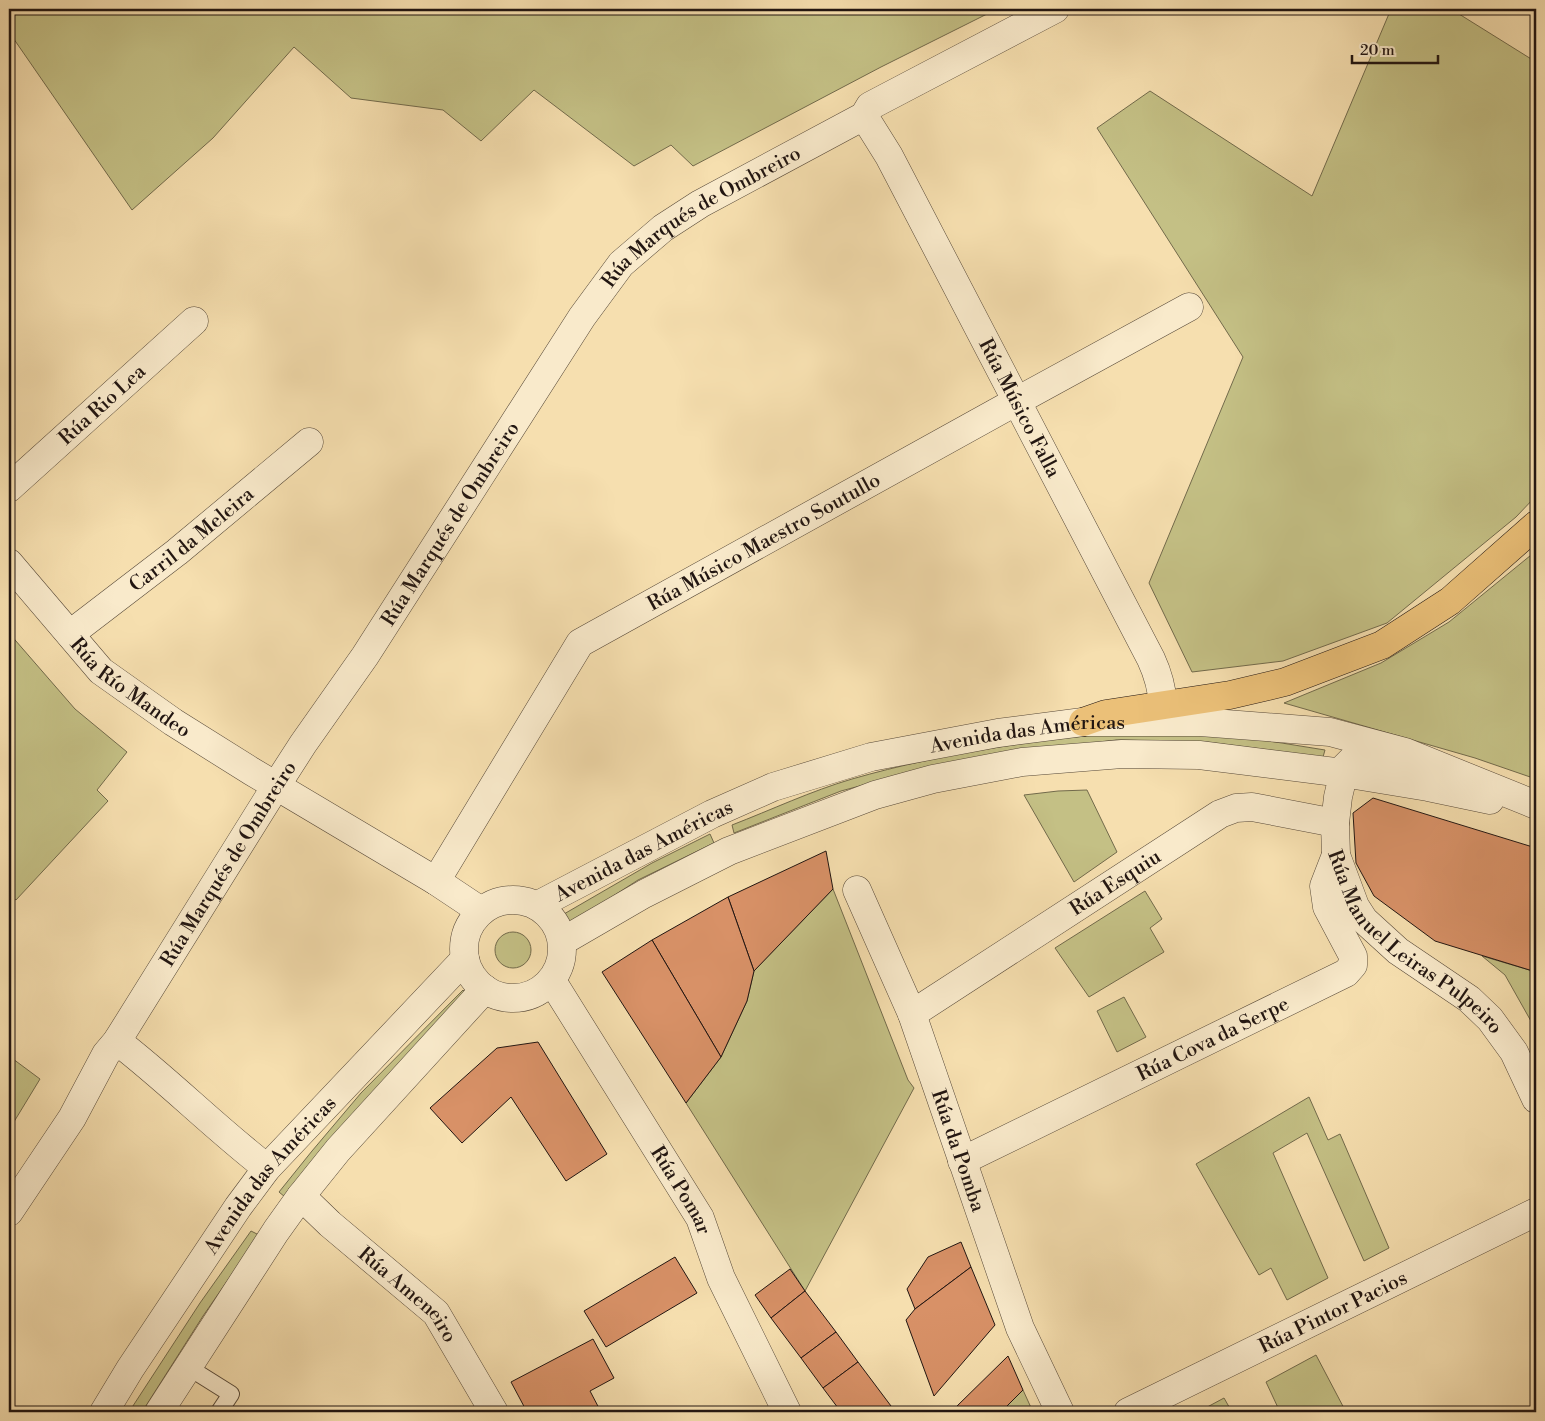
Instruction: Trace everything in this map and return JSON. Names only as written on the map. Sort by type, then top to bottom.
[{"type":"highway","points":[[1083,722],[1106,714],[1230,695],[1285,682],[1382,645],[1450,601],[1536,525]]},
{"type":"street","name":"Rúa Marqués de Ombreiro","points":[[9,1212],[72,1118],[106,1054],[117,1041],[303,744],[365,656],[582,317],[621,264],[663,228],[700,204],[864,116],[870,106],[1055,9]]},
{"type":"street","name":"Rúa Músico Falla","points":[[864,116],[889,156],[1151,659],[1159,678],[1163,705]]},
{"type":"street","name":"Rúa Músico Maestro Soutullo","points":[[436,881],[580,643],[1189,308]]},
{"type":"street","name":"Rúa Rio Lea","points":[[9,488],[194,322]]},
{"type":"street","name":"Carril da Meleira","points":[[70,634],[177,552],[309,442]]},
{"type":"street","name":"Rúa Río Mandeo","points":[[9,563],[101,671],[173,722],[436,881],[481,911]]},
{"type":"street","name":"Avenida das Américas","points":[[538,905],[712,814],[773,787],[871,758],[998,734],[1083,722],[1200,722],[1330,732],[1405,752],[1536,805]]},
{"type":"street","name":"Avenida das Américas","points":[[563,941],[644,894],[729,851],[875,795],[933,779],[1022,762],[1122,754],[1199,755],[1344,773],[1428,787],[1536,810]]},
{"type":"street","points":[[1344,773],[1345,767],[1352,760],[1370,758],[1504,792]]},
{"type":"street","name":"Rúa Manuel Leiras Pulpeiro","points":[[1344,773],[1335,823],[1336,855],[1355,906],[1364,920],[1398,951],[1469,999],[1490,1019],[1514,1052],[1536,1098]]},
{"type":"street","name":"Rúa Esquiu","points":[[912,1014],[1220,814],[1236,808],[1252,807],[1335,823]]},
{"type":"street","name":"Rúa Cova da Serpe","points":[[962,1161],[1346,973],[1353,965],[1353,956],[1327,907],[1324,886],[1336,855]]},
{"type":"street","name":"Rúa da Pomba","points":[[857,890],[912,1014],[1020,1328],[1060,1412]]},
{"type":"street","points":[[510,899],[524,900],[538,905],[549,914],[558,926],[563,941],[563,955],[559,968],[552,981],[541,990],[527,997],[512,999],[498,996],[485,989],[468,971],[464,945],[467,931],[481,911],[496,902],[510,899]]},
{"type":"street","name":"Avenida das Américas","points":[[104,1412],[130,1368],[267,1168],[465,959]]},
{"type":"street","name":"Rúa Pomar","points":[[552,981],[700,1218],[721,1278],[787,1412]]},
{"type":"street","name":"Avenida das Américas","points":[[159,1412],[276,1230],[301,1196],[338,1150],[485,989]]},
{"type":"street","points":[[117,1041],[267,1168]]},
{"type":"street","name":"Rúa Ameneiro","points":[[301,1196],[330,1224],[436,1313],[494,1412]]},
{"type":"street","name":"Rúa Pintor Pacios","points":[[1128,1412],[1536,1212]]},
{"type":"lane","points":[[188,1367],[231,1394],[220,1412]]},
{"type":"shaded area","points":[[9,9],[997,9],[881,67],[693,166],[671,145],[634,166],[534,90],[481,141],[443,110],[351,98],[294,47],[213,138],[132,210],[9,32]]},
{"type":"shaded area","points":[[1391,9],[1451,9],[1536,62],[1536,496],[1516,517],[1387,623],[1283,661],[1192,672],[1149,583],[1243,357],[1097,128],[1150,91],[1312,196]]},
{"type":"shaded area","points":[[1536,551],[1536,779],[1475,758],[1284,703],[1381,663],[1449,622]]},
{"type":"shaded area","points":[[9,633],[75,709],[127,752],[97,790],[108,801],[16,900],[9,895]]},
{"type":"shaded area","points":[[1143,731],[1263,740],[1325,750],[1323,757],[1206,742],[1116,740],[1039,750],[878,781],[841,791],[734,833],[732,825],[806,795],[887,769],[1033,742]]},
{"type":"shaded area","points":[[1087,790],[1117,852],[1074,882],[1024,795]]},
{"type":"shaded area","points":[[710,834],[714,843],[638,880],[570,924],[564,914],[652,863]]},
{"type":"shaded area","points":[[833,889],[908,1080],[914,1088],[805,1291],[686,1103],[721,1057],[747,1001],[754,971]]},
{"type":"shaded area","points":[[1145,891],[1162,919],[1150,928],[1164,952],[1089,997],[1055,948]]},
{"type":"shaded area","points":[[513,932],[525,938],[531,950],[525,962],[513,968],[501,962],[495,950],[501,938]]},
{"type":"shaded area","points":[[1482,956],[1536,972],[1536,1030],[1505,975]]},
{"type":"shaded area","points":[[463,990],[471,998],[285,1197],[279,1192],[361,1093]]},
{"type":"shaded area","points":[[1124,997],[1146,1037],[1117,1052],[1097,1011]]},
{"type":"shaded area","points":[[9,1056],[40,1079],[9,1130]]},
{"type":"shaded area","points":[[1309,1097],[1328,1140],[1340,1134],[1389,1248],[1364,1261],[1307,1133],[1273,1153],[1328,1278],[1287,1300],[1271,1268],[1259,1275],[1196,1164]]},
{"type":"shaded area","points":[[251,1231],[259,1235],[203,1316],[142,1412],[129,1412],[200,1303]]},
{"type":"shaded area","points":[[1316,1355],[1346,1412],[1280,1412],[1266,1382]]},
{"type":"shaded area","points":[[1023,1390],[1033,1412],[1001,1412]]},
{"type":"shaded area","points":[[1224,1398],[1232,1412],[1198,1412]]},
{"type":"building","points":[[1373,798],[1536,848],[1536,972],[1435,941],[1374,896],[1356,863],[1353,813]]},
{"type":"building","points":[[826,851],[833,889],[754,971],[728,897]]},
{"type":"building","points":[[728,897],[754,971],[747,1001],[721,1057],[652,940]]},
{"type":"building","points":[[652,940],[721,1057],[686,1103],[602,972]]},
{"type":"building","points":[[538,1042],[607,1154],[566,1181],[511,1097],[462,1143],[430,1108],[497,1048]]},
{"type":"building","points":[[961,1242],[971,1267],[915,1309],[907,1289],[928,1257]]},
{"type":"building","points":[[675,1257],[697,1293],[606,1347],[584,1311]]},
{"type":"building","points":[[971,1267],[995,1325],[934,1396],[906,1320],[915,1309]]},
{"type":"building","points":[[790,1269],[805,1291],[771,1318],[755,1295]]},
{"type":"building","points":[[805,1291],[836,1332],[801,1358],[771,1318]]},
{"type":"building","points":[[836,1332],[858,1362],[823,1388],[801,1358]]},
{"type":"building","points":[[593,1339],[614,1378],[590,1391],[601,1412],[527,1412],[511,1382]]},
{"type":"building","points":[[1008,1356],[1023,1390],[1001,1412],[957,1412],[954,1409]]},
{"type":"building","points":[[858,1362],[891,1406],[882,1412],[841,1412],[823,1388]]}]
